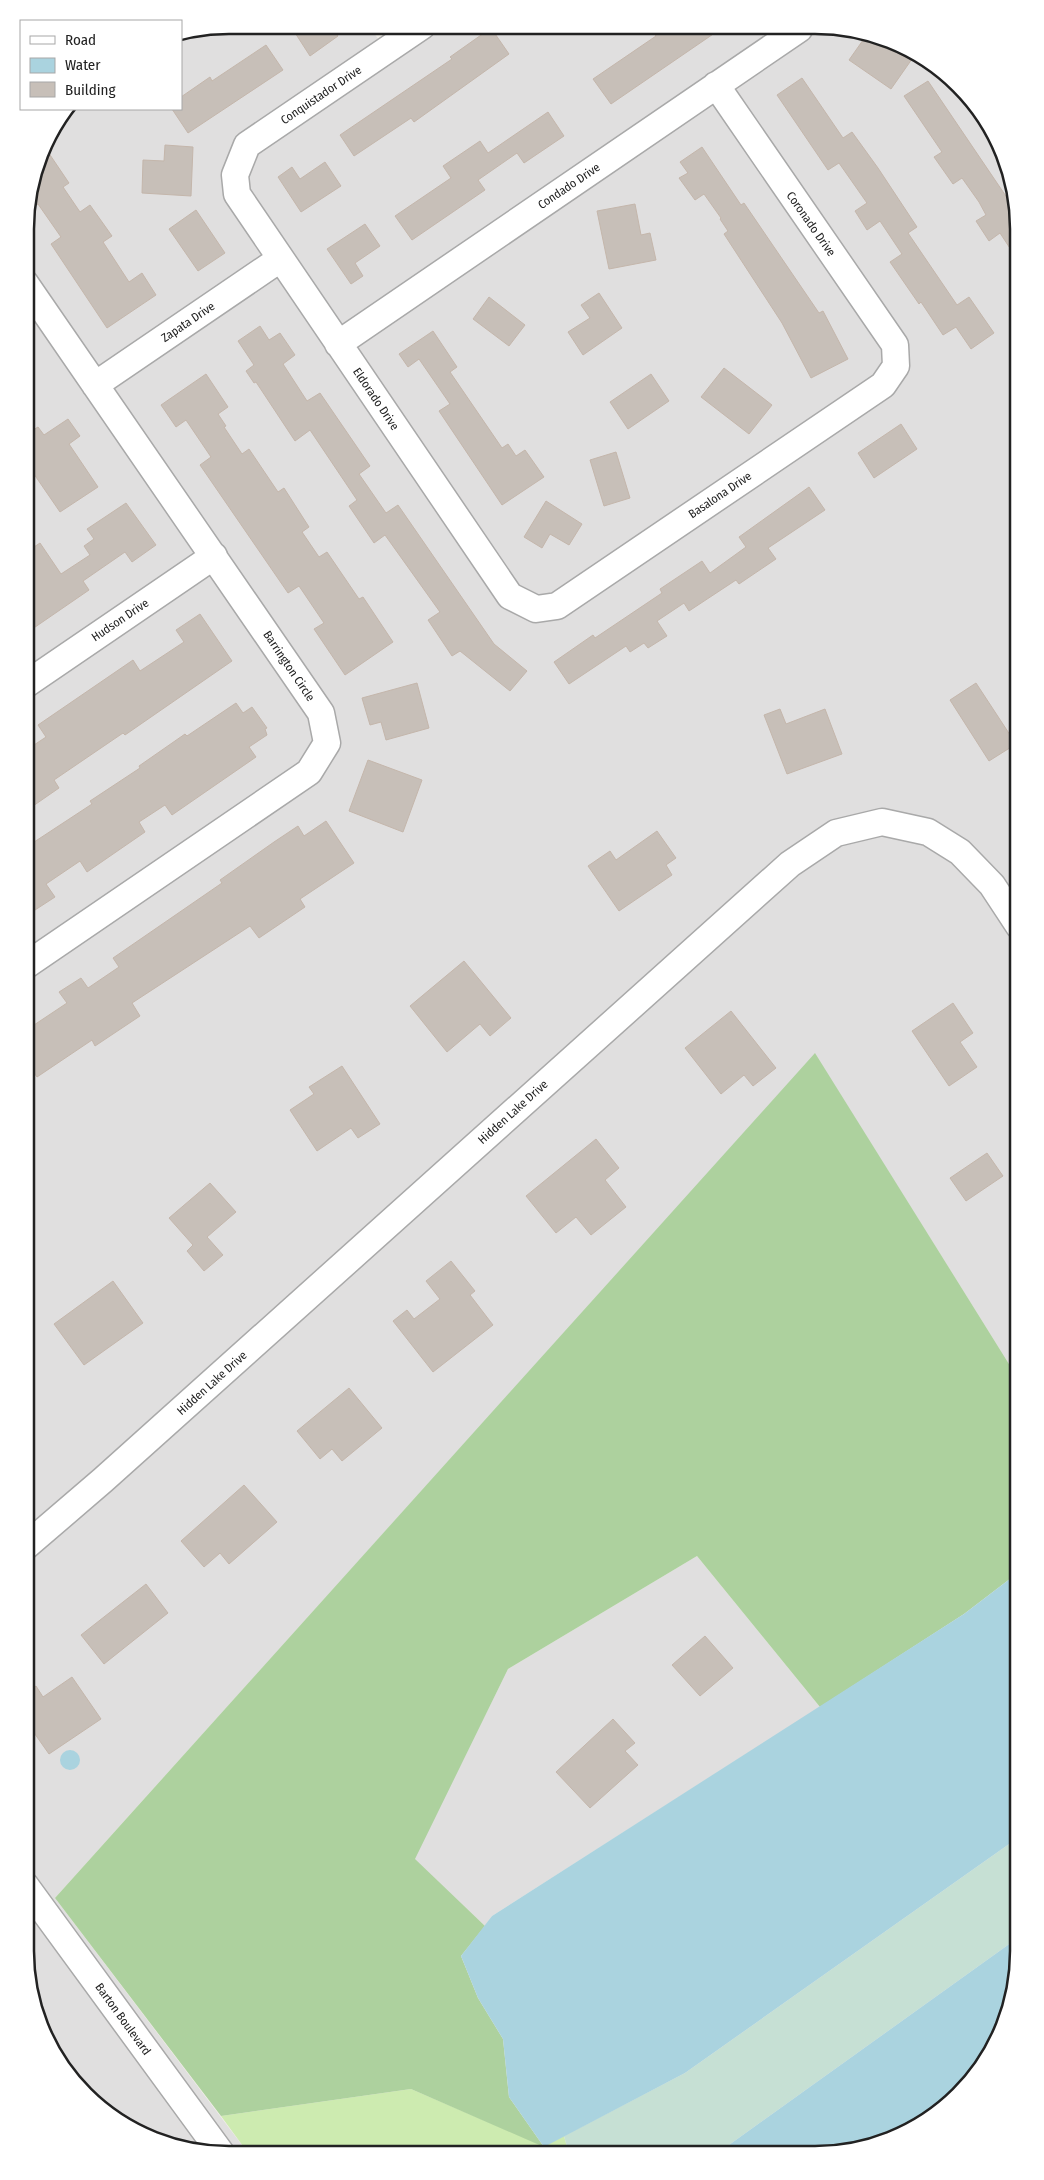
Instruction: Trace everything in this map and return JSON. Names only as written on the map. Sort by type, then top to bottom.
[{"type":"street","name":"Condado Drive","points":[[338,344],[790,34]]},
{"type":"street","name":"Conquistador Drive","points":[[235,175],[247,145],[389,35]]},
{"type":"street","name":"Coronado Drive","points":[[716,86],[895,345],[896,366]]},
{"type":"street","name":"Eldorado Drive","points":[[235,175],[237,194],[510,596],[536,608]]},
{"type":"street","name":"Zapata Drive","points":[[95,385],[280,258]]},
{"type":"street","name":"Barrington Circle","points":[[34,295],[320,713],[327,743],[309,772],[34,960]]},
{"type":"street","name":"Basalona Drive","points":[[536,608],[557,606],[883,385],[896,366]]},
{"type":"street","name":"Hudson Drive","points":[[34,679],[214,556]]},
{"type":"street","name":"Hidden Lake Drive","points":[[34,1539],[103,1480],[790,864],[836,833],[882,822],[928,832],[960,852],[992,885],[1010,912]]},
{"type":"street","name":"Barton Boulevard","points":[[34,1897],[216,2146]]},
{"type":"shaded area","points":[[216,34],[375,34],[381,43],[224,168],[222,182],[225,184],[266,257],[99,371],[34,276],[34,216],[40,179],[54,143],[74,110],[182,110],[182,40]]},
{"type":"shaded area","points":[[427,34],[773,34],[342,330],[248,189],[246,176],[256,151]]},
{"type":"shaded area","points":[[809,34],[840,35],[865,40],[913,60],[944,82],[962,100],[984,131],[1000,166],[1010,216],[1010,895],[968,845],[834,823],[34,1527],[34,971],[336,747],[110,387],[276,273],[525,616],[525,620],[533,619],[539,622],[541,618],[901,375],[907,374],[910,362],[906,359],[730,87]]},
{"type":"shaded area","points":[[712,100],[884,349],[885,364],[875,378],[554,596],[538,598],[518,588],[353,346]]},
{"type":"shaded area","points":[[34,315],[199,554],[34,667]]},
{"type":"shaded area","points":[[211,570],[310,718],[316,742],[302,765],[34,948],[34,690]]},
{"type":"shaded area","points":[[881,833],[923,842],[953,860],[983,892],[1010,932],[1010,1366],[815,1054],[55,1898],[243,2146],[230,2146],[34,1878],[34,1552],[110,1488],[796,871],[839,842]]},
{"type":"shaded area","points":[[697,1556],[820,1707],[492,1916],[485,1926],[414,1859],[508,1669]]},
{"type":"shaded area","points":[[34,1915],[202,2144],[166,2136],[131,2120],[100,2098],[74,2070],[54,2037],[40,2001],[34,1964]]},
{"type":"green space","points":[[815,1053],[1010,1366],[1010,1579],[964,1614],[820,1707],[697,1556],[508,1669],[415,1859],[485,1926],[461,1956],[478,1998],[503,2039],[509,2097],[543,2146],[411,2089],[221,2116],[55,1898]]},
{"type":"green space","points":[[1010,1843],[1010,1943],[728,2146],[567,2146],[564,2136],[685,2073]]},
{"type":"green space","points":[[411,2089],[544,2146],[243,2146],[221,2116]]},
{"type":"green space","points":[[564,2136],[567,2146],[544,2146]]},
{"type":"water","points":[[1010,1579],[1010,1843],[685,2073],[543,2146],[509,2097],[503,2039],[478,1998],[461,1956],[492,1916],[964,1614]]},
{"type":"water","points":[[70,1750],[77,1753],[80,1760],[77,1767],[70,1770],[63,1767],[60,1760],[63,1753]]},
{"type":"water","points":[[1010,1943],[1009,1976],[1004,2001],[990,2037],[984,2049],[962,2080],[934,2106],[913,2120],[878,2136],[840,2145],[728,2146]]},
{"type":"building","points":[[296,34],[337,34],[338,36],[310,56]]},
{"type":"building","points":[[483,34],[495,34],[509,54],[414,122],[411,118],[354,156],[340,135],[452,59],[450,57]]},
{"type":"building","points":[[654,34],[713,34],[611,104],[593,79],[656,36]]},
{"type":"building","points":[[863,40],[878,44],[912,59],[891,89],[849,60]]},
{"type":"building","points":[[266,45],[283,70],[188,133],[173,110],[182,110],[182,96],[210,77],[212,81]]},
{"type":"building","points":[[802,78],[843,138],[852,132],[878,168],[917,227],[908,233],[957,305],[969,297],[994,333],[971,349],[956,327],[943,335],[921,302],[919,304],[890,262],[902,254],[880,221],[867,230],[855,211],[867,203],[839,163],[828,170],[777,95]]},
{"type":"building","points":[[928,81],[1008,199],[1010,248],[1000,233],[989,241],[976,221],[986,215],[979,202],[962,178],[953,184],[934,157],[942,152],[904,96]]},
{"type":"building","points":[[548,112],[564,136],[524,163],[517,153],[478,180],[485,190],[412,240],[395,216],[451,178],[443,166],[480,141],[488,153]]},
{"type":"building","points":[[165,145],[193,147],[191,196],[142,193],[143,160],[164,161]]},
{"type":"building","points":[[702,147],[741,205],[744,203],[819,313],[823,311],[848,359],[811,378],[782,323],[724,234],[728,231],[721,218],[704,194],[695,200],[679,178],[688,173],[680,162]]},
{"type":"building","points":[[49,154],[69,183],[63,187],[80,212],[90,205],[112,236],[103,242],[129,282],[142,273],[156,295],[107,328],[51,244],[61,237],[38,204],[35,206],[40,179]]},
{"type":"building","points":[[325,162],[341,186],[301,212],[278,177],[292,167],[300,179]]},
{"type":"building","points":[[635,204],[641,235],[650,233],[656,260],[609,269],[597,211]]},
{"type":"building","points":[[196,210],[225,253],[198,271],[169,229]]},
{"type":"building","points":[[365,224],[380,246],[355,263],[363,276],[351,284],[327,249]]},
{"type":"building","points":[[599,293],[622,328],[583,355],[568,332],[590,318],[581,305]]},
{"type":"building","points":[[489,297],[525,325],[509,346],[473,319]]},
{"type":"building","points":[[260,326],[269,340],[280,333],[295,355],[283,364],[307,401],[320,393],[370,466],[359,474],[386,513],[398,505],[494,644],[527,671],[510,691],[460,651],[452,656],[428,620],[440,612],[385,535],[374,543],[349,506],[357,500],[310,430],[295,441],[256,382],[254,383],[246,371],[254,365],[238,341]]},
{"type":"building","points":[[433,331],[457,367],[450,372],[502,448],[508,444],[516,456],[525,450],[544,477],[502,505],[439,411],[450,404],[419,359],[408,367],[399,354]]},
{"type":"building","points":[[724,368],[772,405],[749,434],[701,397]]},
{"type":"building","points":[[206,374],[228,407],[218,414],[226,426],[224,427],[242,454],[249,449],[278,492],[284,488],[309,527],[302,532],[319,557],[327,552],[359,599],[363,597],[393,642],[345,675],[314,629],[324,623],[299,586],[288,593],[200,465],[211,457],[186,420],[176,427],[161,405]]},
{"type":"building","points":[[651,374],[669,401],[628,429],[610,402]]},
{"type":"building","points":[[68,419],[80,436],[69,444],[98,487],[60,512],[34,474],[34,429],[38,427],[44,435]]},
{"type":"building","points":[[901,424],[917,449],[874,478],[858,453]]},
{"type":"building","points":[[616,452],[630,498],[604,506],[590,460]]},
{"type":"building","points":[[809,487],[825,510],[768,548],[776,559],[739,584],[736,580],[689,611],[684,603],[657,621],[667,636],[648,648],[644,643],[630,652],[626,646],[569,684],[554,662],[593,635],[595,638],[662,593],[660,589],[702,561],[710,573],[746,547],[739,537]]},
{"type":"building","points":[[546,501],[582,524],[569,545],[550,534],[542,548],[524,537]]},
{"type":"building","points":[[126,503],[156,545],[132,562],[125,552],[83,581],[89,590],[34,628],[34,547],[40,543],[61,574],[90,555],[84,546],[94,539],[87,529]]},
{"type":"building","points":[[200,614],[232,661],[125,735],[123,733],[54,780],[59,788],[34,805],[34,745],[46,737],[38,725],[133,660],[140,671],[184,642],[176,630]]},
{"type":"building","points":[[417,683],[429,728],[386,740],[381,722],[370,725],[362,698]]},
{"type":"building","points":[[976,683],[1010,735],[1010,748],[989,761],[950,700]]},
{"type":"building","points":[[236,703],[243,713],[252,707],[267,728],[265,729],[267,735],[249,747],[256,757],[172,815],[165,805],[139,822],[145,832],[87,872],[80,861],[46,884],[55,897],[35,910],[34,842],[92,804],[90,801],[140,768],[139,766],[185,734],[187,736]]},
{"type":"building","points":[[780,709],[786,724],[825,709],[842,754],[787,774],[764,715]]},
{"type":"building","points":[[368,760],[422,780],[403,832],[349,811]]},
{"type":"building","points":[[326,821],[354,863],[300,899],[305,907],[259,938],[250,926],[132,1003],[140,1016],[95,1046],[92,1040],[37,1077],[34,1073],[34,1025],[67,1003],[59,992],[81,978],[88,988],[119,967],[113,958],[222,883],[220,880],[274,842],[298,826],[304,836]]},
{"type":"building","points":[[657,831],[676,858],[666,865],[672,875],[619,911],[588,866],[610,851],[616,860]]},
{"type":"building","points":[[464,961],[511,1018],[490,1036],[480,1024],[447,1052],[410,1006]]},
{"type":"building","points":[[953,1003],[973,1033],[960,1042],[977,1067],[949,1086],[912,1031]]},
{"type":"building","points":[[731,1011],[776,1068],[753,1086],[744,1075],[721,1094],[685,1048]]},
{"type":"building","points":[[342,1066],[380,1124],[358,1138],[351,1128],[317,1151],[290,1110],[314,1094],[309,1087]]},
{"type":"building","points":[[596,1139],[619,1168],[605,1180],[626,1207],[591,1235],[576,1217],[556,1233],[526,1196]]},
{"type":"building","points":[[987,1153],[1003,1176],[966,1201],[950,1178]]},
{"type":"building","points":[[210,1183],[236,1212],[207,1237],[223,1255],[204,1271],[187,1251],[193,1245],[169,1218]]},
{"type":"building","points":[[451,1261],[475,1291],[470,1295],[493,1325],[433,1372],[393,1321],[407,1310],[414,1319],[440,1299],[426,1281]]},
{"type":"building","points":[[113,1281],[143,1323],[84,1365],[54,1324]]},
{"type":"building","points":[[349,1388],[382,1428],[342,1461],[332,1449],[320,1459],[297,1431]]},
{"type":"building","points":[[244,1485],[277,1522],[229,1564],[220,1553],[204,1567],[181,1541]]},
{"type":"building","points":[[146,1584],[168,1613],[104,1664],[81,1635]]},
{"type":"building","points":[[705,1636],[733,1668],[700,1696],[672,1665]]},
{"type":"building","points":[[72,1677],[101,1719],[49,1754],[34,1733],[34,1687],[36,1686],[43,1697]]},
{"type":"building","points":[[613,1719],[635,1743],[625,1751],[638,1765],[590,1808],[556,1772]]}]
